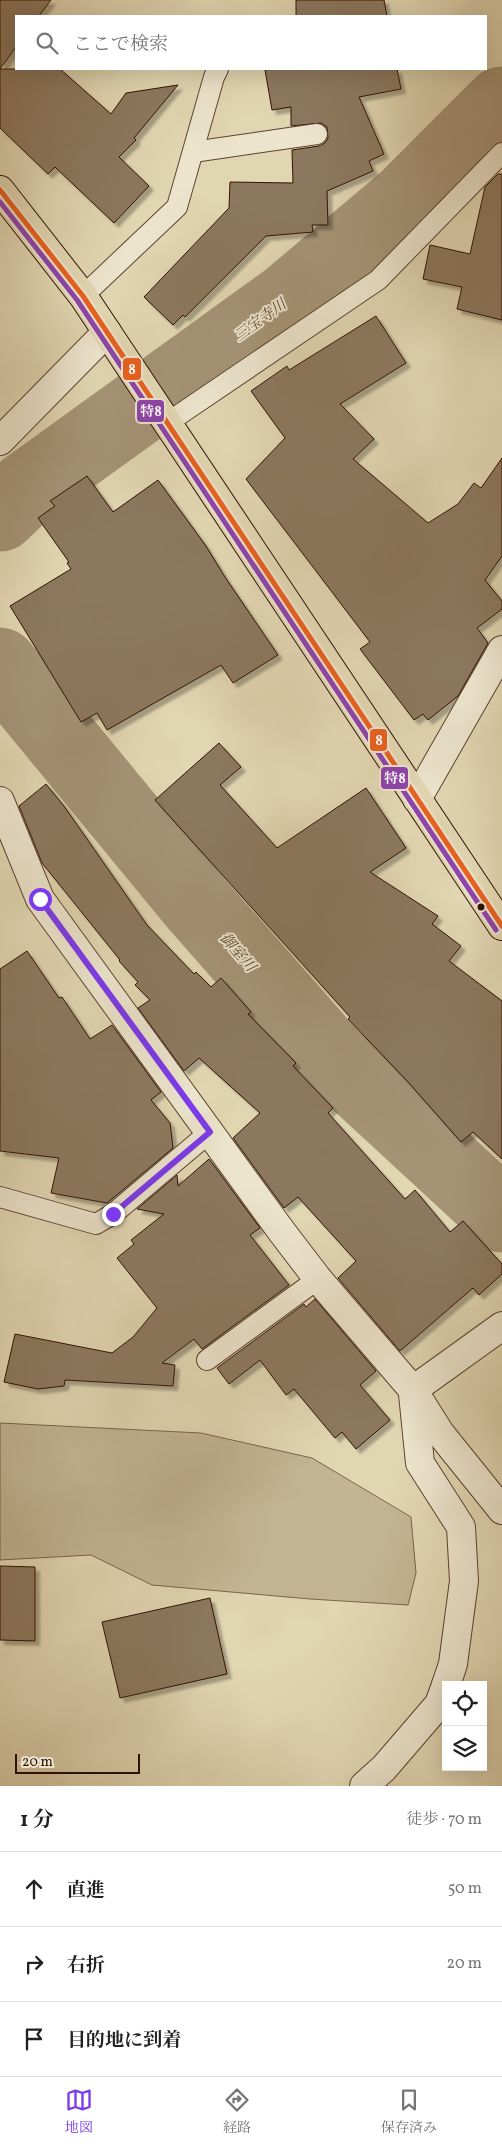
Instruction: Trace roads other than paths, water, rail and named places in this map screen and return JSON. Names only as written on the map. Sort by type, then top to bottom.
[{"type":"highway","points":[[0,190],[83,296],[502,926]]},
{"type":"street","points":[[0,441],[106,332]]},
{"type":"street","points":[[417,799],[502,650]]},
{"type":"street","points":[[3,815],[40,899],[282,1232],[318,1279],[413,1390],[440,1433],[502,1510]]},
{"type":"street","points":[[413,1390],[502,1326]]},
{"type":"street","points":[[413,1390],[420,1462],[461,1527],[464,1581],[453,1664],[447,1681]]},
{"type":"street","points":[[364,1786],[384,1768],[439,1704],[442,1696]]},
{"type":"lane","points":[[83,296],[177,208],[218,70]]},
{"type":"lane","points":[[193,152],[317,134]]},
{"type":"lane","points":[[164,419],[378,280],[502,154]]},
{"type":"lane","points":[[0,1197],[96,1224],[113,1214],[210,1132]]},
{"type":"lane","points":[[208,1360],[318,1279]]},
{"type":"waterway","name":"三宝寺川","points":[[0,514],[25,490],[288,300],[405,201],[502,104]]},
{"type":"waterway","name":"御室川","points":[[0,665],[195,902],[332,1058],[502,1215]]}]
